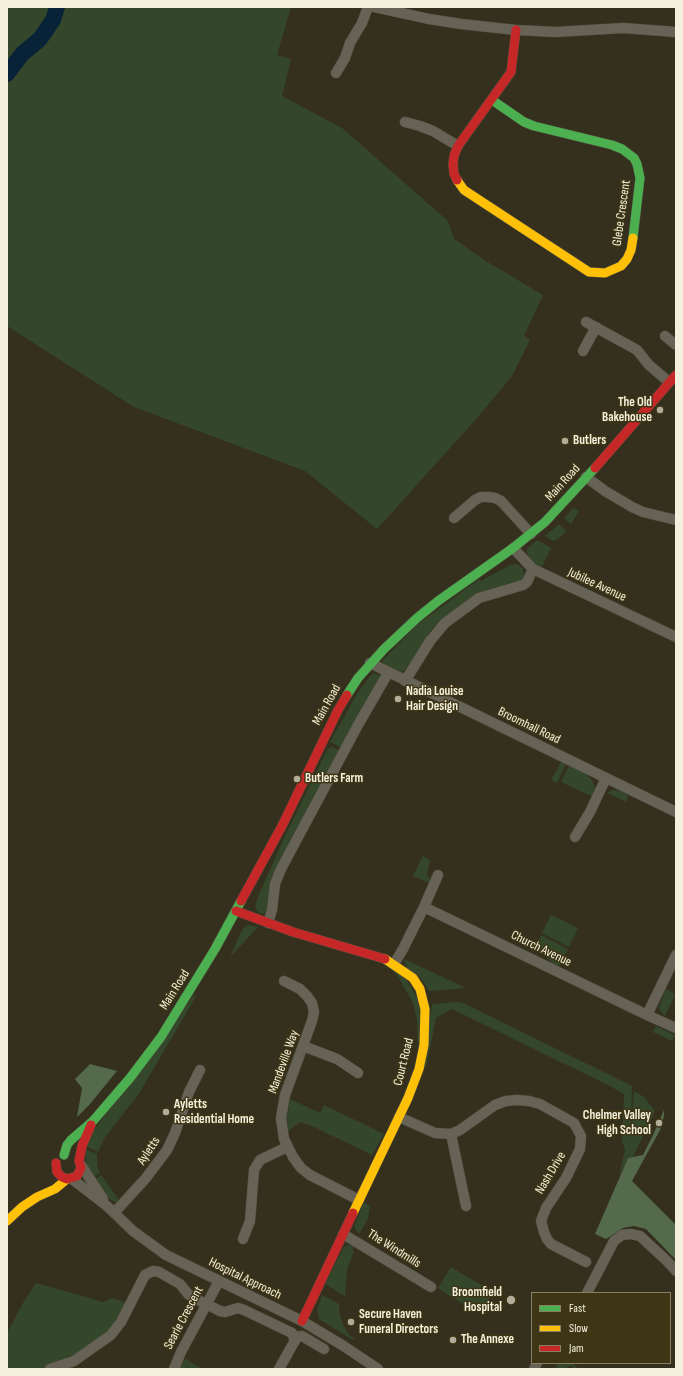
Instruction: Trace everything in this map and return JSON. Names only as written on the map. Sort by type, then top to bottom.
[{"type":"main road","name":"Glebe Crescent","points":[[492,100],[524,122],[534,126],[612,145],[622,149],[634,158],[640,178],[633,242],[627,259],[621,266],[606,273],[589,272],[464,190],[458,183],[454,174],[454,156],[458,146],[511,72],[516,30]]},
{"type":"main road","name":"Main Road","points":[[37,1197],[50,1180],[56,1163],[58,1159],[64,1155],[67,1145],[93,1121],[130,1078],[161,1037],[188,996],[236,911],[291,807],[338,710],[348,693],[370,663],[397,636],[438,601],[531,534],[560,506],[672,378]]},
{"type":"main road","name":"Court Road","points":[[236,911],[268,923],[372,955],[394,964],[413,978],[423,997],[425,1019],[424,1045],[410,1094],[302,1321]]},
{"type":"main road","name":"Main Road","points":[[7,1221],[37,1197],[55,1189],[79,1174],[82,1146],[93,1121]]},
{"type":"main road","points":[[64,1155],[72,1155],[80,1163]]},
{"type":"main road","points":[[56,1163],[56,1169],[59,1175],[69,1179]]},
{"type":"street","points":[[336,73],[345,58],[350,43],[362,23],[368,7]]},
{"type":"street","points":[[374,7],[455,23],[516,30],[556,32],[641,28],[676,32]]},
{"type":"street","points":[[405,122],[433,131],[458,146]]},
{"type":"street","points":[[586,322],[637,350],[649,364],[672,378]]},
{"type":"street","points":[[583,350],[596,327]]},
{"type":"street","points":[[665,336],[676,345]]},
{"type":"street","points":[[586,477],[605,491],[632,507],[643,512],[676,520]]},
{"type":"street","points":[[454,518],[475,500],[481,497],[489,497],[501,501],[531,534]]},
{"type":"street","name":"Jubilee Avenue","points":[[513,548],[534,569],[676,637]]},
{"type":"street","points":[[405,681],[430,641],[446,623],[480,598],[523,585],[527,582],[534,569]]},
{"type":"street","name":"Broomhall Road","points":[[370,663],[676,812]]},
{"type":"street","points":[[268,923],[272,910],[275,884],[281,869],[354,732],[388,673]]},
{"type":"street","points":[[575,837],[590,812],[606,778]]},
{"type":"street","points":[[394,964],[410,937],[438,875]]},
{"type":"street","name":"Church Avenue","points":[[424,907],[676,1028]]},
{"type":"street","points":[[647,1015],[676,955]]},
{"type":"street","name":"Mandeville Way","points":[[284,981],[300,989],[307,996],[312,1003],[314,1012],[288,1085],[282,1107],[282,1130],[287,1146],[297,1162],[310,1175],[359,1200]]},
{"type":"street","points":[[303,1046],[337,1059],[358,1073]]},
{"type":"street","name":"Ayletts","points":[[111,1209],[150,1174],[167,1150],[175,1133],[189,1092],[200,1070]]},
{"type":"street","name":"Nash Drive","points":[[451,1134],[460,1130],[495,1105],[506,1101],[517,1100],[540,1104],[574,1123],[581,1136],[580,1149],[566,1178],[546,1208],[541,1221],[546,1239],[551,1244],[586,1262]]},
{"type":"street","points":[[399,1117],[435,1133],[451,1134],[466,1206]]},
{"type":"street","points":[[243,1239],[250,1220],[254,1170],[260,1160],[287,1146]]},
{"type":"street","name":"Hospital Approach","points":[[80,1163],[111,1209]]},
{"type":"street","name":"Hospital Approach","points":[[69,1179],[111,1209],[133,1231],[149,1243],[183,1264],[302,1321],[378,1369]]},
{"type":"street","name":"The Windmills","points":[[343,1234],[357,1241],[431,1287]]},
{"type":"street","points":[[588,1292],[614,1241],[622,1235],[631,1234],[640,1236],[676,1271]]},
{"type":"street","points":[[50,1369],[75,1365],[111,1335],[116,1330],[145,1275],[148,1272],[153,1271],[159,1272],[180,1284],[192,1297],[220,1311],[225,1312],[238,1308],[289,1331],[294,1337],[293,1344],[279,1369]]},
{"type":"street","name":"Searle Crescent","points":[[174,1369],[181,1352],[207,1305],[218,1281]]},
{"type":"street","points":[[294,1337],[302,1336],[324,1349]]},
{"type":"green space","points":[[7,7],[291,7],[277,55],[291,59],[282,96],[342,128],[448,221],[454,239],[486,261],[543,295],[524,336],[530,340],[512,376],[477,418],[377,529],[305,471],[134,407],[7,326]]},
{"type":"green space","points":[[573,508],[579,511],[571,524],[564,518]]},
{"type":"green space","points":[[559,524],[566,531],[558,539],[553,541],[545,536]]},
{"type":"green space","points":[[536,541],[539,541],[551,548],[541,569],[537,567],[528,557],[527,553],[527,549]]},
{"type":"green space","points":[[510,565],[519,565],[523,569],[525,575],[522,581],[467,602],[435,626],[404,671],[399,672],[383,664],[382,661],[417,625],[479,579],[481,581]]},
{"type":"green space","points":[[374,673],[381,676],[341,748],[330,742],[358,692]]},
{"type":"green space","points":[[331,746],[340,751],[268,901],[266,912],[263,914],[259,913],[255,907],[257,899],[284,838],[328,748],[329,749]]},
{"type":"green space","points":[[561,762],[566,764],[557,783],[551,780]]},
{"type":"green space","points":[[569,766],[585,773],[593,781],[595,789],[591,796],[561,782]]},
{"type":"green space","points":[[613,790],[620,791],[628,795],[626,802],[607,793]]},
{"type":"green space","points":[[423,856],[430,860],[427,875],[430,880],[429,883],[413,876]]},
{"type":"green space","points":[[551,915],[578,928],[569,947],[542,933]]},
{"type":"green space","points":[[249,925],[258,927],[230,957],[241,932],[244,927]]},
{"type":"green space","points":[[541,935],[568,949],[559,966],[551,962],[546,956],[534,950]]},
{"type":"green space","points":[[404,959],[466,988],[429,991],[421,978],[407,968]]},
{"type":"green space","points":[[382,960],[402,972],[421,1004],[418,1057],[417,1020],[413,1003],[397,975]]},
{"type":"green space","points":[[666,989],[675,994],[665,1016],[659,1007]]},
{"type":"green space","points":[[194,995],[196,996],[138,1095],[105,1137],[98,1152],[85,1146],[91,1134]]},
{"type":"green space","points":[[463,1003],[632,1086],[630,1145],[634,1091],[644,1097],[655,1111],[633,1157],[628,1158],[619,1176],[625,1150],[622,1141],[624,1094],[608,1085],[452,1009],[436,1018],[426,1068],[424,1068],[432,1004]]},
{"type":"green space","points":[[656,1026],[675,1035],[672,1041],[653,1032]]},
{"type":"green space","points":[[90,1064],[117,1071],[90,1104],[77,1117],[82,1088],[75,1079]]},
{"type":"green space","points":[[290,1099],[320,1113],[324,1105],[384,1134],[372,1155],[312,1126],[300,1122],[288,1131],[287,1118]]},
{"type":"green space","points":[[664,1110],[660,1130],[632,1181],[676,1225],[676,1260],[646,1229],[634,1226],[623,1228],[606,1239],[595,1234],[628,1158],[643,1155]]},
{"type":"green space","points":[[85,1149],[97,1154],[97,1165],[100,1173],[93,1177],[86,1162]]},
{"type":"green space","points":[[101,1175],[119,1201],[115,1202],[110,1199],[95,1180]]},
{"type":"green space","points":[[364,1202],[370,1206],[368,1219],[359,1234],[354,1227]]},
{"type":"green space","points":[[348,1245],[354,1246],[352,1250],[354,1251],[347,1269],[345,1296],[325,1284],[344,1247]]},
{"type":"green space","points":[[451,1267],[491,1291],[486,1314],[469,1302],[466,1306],[438,1288]]},
{"type":"green space","points":[[36,1283],[103,1302],[112,1298],[127,1303],[112,1330],[76,1356],[67,1356],[74,1369],[7,1369],[7,1333],[23,1303]]},
{"type":"green space","points":[[322,1295],[339,1304],[339,1311],[343,1324],[349,1335],[354,1338],[353,1340],[319,1319],[317,1310]]},
{"type":"green space","points":[[186,1359],[202,1369],[191,1369],[187,1367],[186,1369],[180,1369],[184,1360]]},
{"type":"green space","points":[[558,1364],[573,1364],[579,1369],[575,1369],[571,1366],[562,1369],[555,1369]]},
{"type":"waterway","points":[[7,74],[22,54],[40,39],[53,20],[57,7]]},
{"type":"traffic: fast","points":[[492,100],[524,122],[534,126],[612,145],[622,149],[634,158],[640,178],[633,238]]},
{"type":"traffic: fast","points":[[347,695],[358,678],[384,649],[417,618],[438,601],[513,548],[545,522],[595,468]]},
{"type":"traffic: fast","points":[[64,1155],[67,1145],[71,1140],[93,1121],[130,1078],[161,1037],[215,949],[241,901]]},
{"type":"traffic: slow","points":[[457,180],[464,190],[589,272],[605,273],[621,266],[627,259],[631,250],[633,238]]},
{"type":"traffic: slow","points":[[353,1213],[408,1098],[419,1069],[424,1045],[425,1009],[420,989],[413,978],[385,959]]},
{"type":"traffic: slow","points":[[7,1221],[22,1207],[37,1197],[55,1189],[67,1179]]},
{"type":"traffic: jam","points":[[457,180],[454,174],[454,156],[458,146],[511,72],[516,30]]},
{"type":"traffic: jam","points":[[595,468],[676,375]]},
{"type":"traffic: jam","points":[[241,901],[282,826],[338,710],[347,695]]},
{"type":"traffic: jam","points":[[236,911],[293,932],[385,959]]},
{"type":"traffic: jam","points":[[56,1163],[57,1172],[62,1177],[67,1179],[77,1176],[81,1168],[79,1161],[82,1146],[91,1125]]},
{"type":"traffic: jam","points":[[302,1321],[353,1213]]},
{"type":"place","name":"The Old Bakehouse","points":[[660,410]]},
{"type":"place","name":"Butlers","points":[[565,441]]},
{"type":"place","name":"Nadia Louise Hair Design","points":[[398,699]]},
{"type":"place","name":"Butlers Farm","points":[[297,779]]},
{"type":"place","name":"Ayletts Residential Home","points":[[166,1112]]},
{"type":"place","name":"Chelmer Valley High School","points":[[659,1123]]},
{"type":"place","name":"Broomfield Hospital","points":[[511,1300]]},
{"type":"place","name":"Secure Haven Funeral Directors","points":[[351,1322]]},
{"type":"place","name":"The Annexe","points":[[453,1340]]}]
